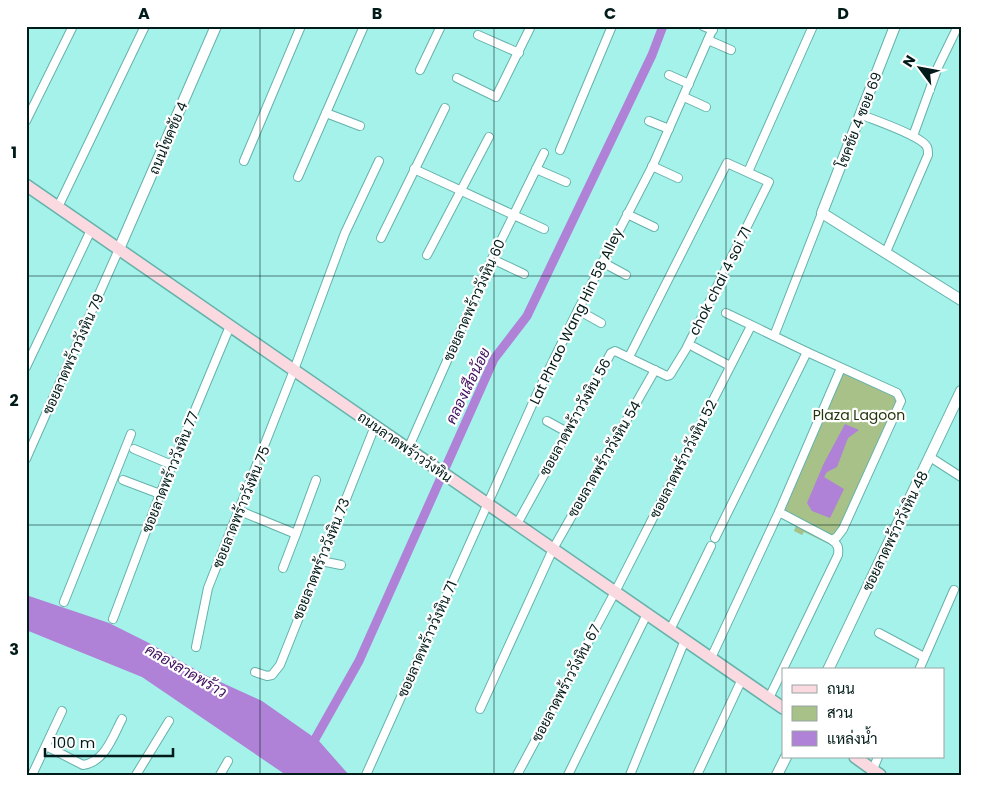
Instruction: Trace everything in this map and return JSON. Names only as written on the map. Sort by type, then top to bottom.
[{"type":"main road","name":"ถนนลาดพร้าววังหิน","points":[[26,185],[782,707]]},
{"type":"main road","points":[[856,758],[874,773]]},
{"type":"street","points":[[26,121],[73,26]]},
{"type":"street","points":[[58,207],[146,26]]},
{"type":"street","name":"ถนนโชคชัย 4","points":[[119,249],[216,26]]},
{"type":"street","points":[[244,161],[301,26]]},
{"type":"street","points":[[298,177],[364,26]]},
{"type":"street","points":[[420,70],[441,26]]},
{"type":"street","points":[[457,78],[496,97],[532,26]]},
{"type":"street","points":[[560,150],[612,26]]},
{"type":"street","points":[[703,26],[714,28]]},
{"type":"street","name":"โชคชัย 4 ซอย 69","points":[[822,213],[862,115],[895,26]]},
{"type":"street","points":[[913,136],[938,67],[958,26]]},
{"type":"street","points":[[629,357],[727,163],[748,172],[810,27]]},
{"type":"street","name":"Lat Phrao Wang Hin 58 Alley","points":[[487,503],[578,310],[652,166],[714,28]]},
{"type":"street","points":[[478,35],[519,53]]},
{"type":"street","points":[[708,40],[731,50]]},
{"type":"street","points":[[668,74],[690,84]]},
{"type":"street","points":[[684,97],[706,107]]},
{"type":"street","points":[[381,238],[445,108]]},
{"type":"street","points":[[326,113],[360,126]]},
{"type":"street","points":[[862,115],[913,136],[923,142],[928,148],[928,155],[886,252]]},
{"type":"street","points":[[649,121],[668,130]]},
{"type":"street","points":[[427,256],[489,137]]},
{"type":"street","name":"ซอยลาดพร้าววังหิน 60","points":[[408,449],[492,258],[544,153]]},
{"type":"street","name":"ซอยลาดพร้าววังหิน 75","points":[[196,647],[208,588],[240,511],[345,233],[379,162]]},
{"type":"street","points":[[652,166],[678,178]]},
{"type":"street","points":[[414,169],[460,192],[544,229]]},
{"type":"street","points":[[536,169],[566,182]]},
{"type":"street","name":"chok chai 4 soi 71","points":[[670,375],[690,341],[768,185],[769,182],[748,172]]},
{"type":"street","points":[[774,336],[822,213],[961,300]]},
{"type":"street","points":[[627,214],[654,227]]},
{"type":"street","points":[[26,367],[91,230]]},
{"type":"street","name":"ซอยลาดพร้าววังหิน 79","points":[[26,459],[119,249]]},
{"type":"street","points":[[492,258],[524,274]]},
{"type":"street","points":[[602,262],[626,275]]},
{"type":"street","points":[[578,310],[601,323]]},
{"type":"street","points":[[726,313],[897,393],[901,401],[842,530],[832,540]]},
{"type":"street","name":"ซอยลาดพร้าววังหิน 77","points":[[114,619],[160,494],[230,326]]},
{"type":"street","name":"ซอยลาดพร้าววังหิน 52","points":[[615,592],[751,326]]},
{"type":"street","points":[[694,347],[730,366]]},
{"type":"street","name":"ซอยลาดพร้าววังหิน 56","points":[[517,524],[611,353],[615,351],[667,376],[670,375]]},
{"type":"street","points":[[670,630],[807,352]]},
{"type":"street","points":[[711,658],[779,512],[841,368]]},
{"type":"street","name":"ซอยลาดพร้าววังหิน 54","points":[[480,709],[553,549],[655,370]]},
{"type":"street","name":"ซอยลาดพร้าววังหิน 48","points":[[829,668],[961,391]]},
{"type":"street","points":[[546,421],[567,432]]},
{"type":"street","name":"ซอยลาดพร้าววังหิน 73","points":[[255,672],[267,676],[272,675],[280,665],[375,426]]},
{"type":"street","points":[[64,602],[131,434]]},
{"type":"street","points":[[134,449],[172,465]]},
{"type":"street","points":[[930,457],[961,477]]},
{"type":"street","points":[[123,480],[160,494]]},
{"type":"street","points":[[283,568],[316,480]]},
{"type":"street","name":"ซอยลาดพร้าววังหิน 71","points":[[366,775],[487,503]]},
{"type":"street","points":[[240,511],[296,534]]},
{"type":"street","points":[[779,512],[838,545],[838,555],[783,668]]},
{"type":"street","points":[[321,561],[340,564]]},
{"type":"street","points":[[920,668],[954,590]]},
{"type":"street","name":"ซอยลาดพร้าววังหิน 67","points":[[516,775],[615,592]]},
{"type":"street","points":[[568,775],[647,614]]},
{"type":"street","points":[[879,633],[924,657]]},
{"type":"street","points":[[630,775],[685,640]]},
{"type":"street","points":[[769,698],[782,671]]},
{"type":"street","points":[[697,775],[742,680]]},
{"type":"street","points":[[32,775],[62,711]]},
{"type":"street","points":[[46,746],[83,765],[88,764],[100,757],[107,748],[122,719]]},
{"type":"street","points":[[136,775],[169,721]]},
{"type":"street","points":[[777,775],[786,758]]},
{"type":"street","points":[[874,773],[878,758]]},
{"type":"street","points":[[220,775],[228,761]]},
{"type":"green space","name":"Plaza Lagoon","points":[[841,374],[848,374],[895,394],[902,401],[835,547],[804,532],[802,535],[794,531],[796,525],[786,515],[780,517]]},
{"type":"water","points":[[845,424],[859,430],[848,438],[837,467],[827,472],[824,477],[844,489],[830,518],[812,511],[807,503],[824,463]]},
{"type":"water","name":"คลองลาดพร้าว","points":[[26,595],[109,623],[205,675],[262,701],[319,741],[349,775],[286,775],[142,677],[26,630]]},
{"type":"waterway","name":"คลองเสือน้อย","points":[[310,748],[359,661],[494,359],[527,316],[652,55],[663,26]]}]
